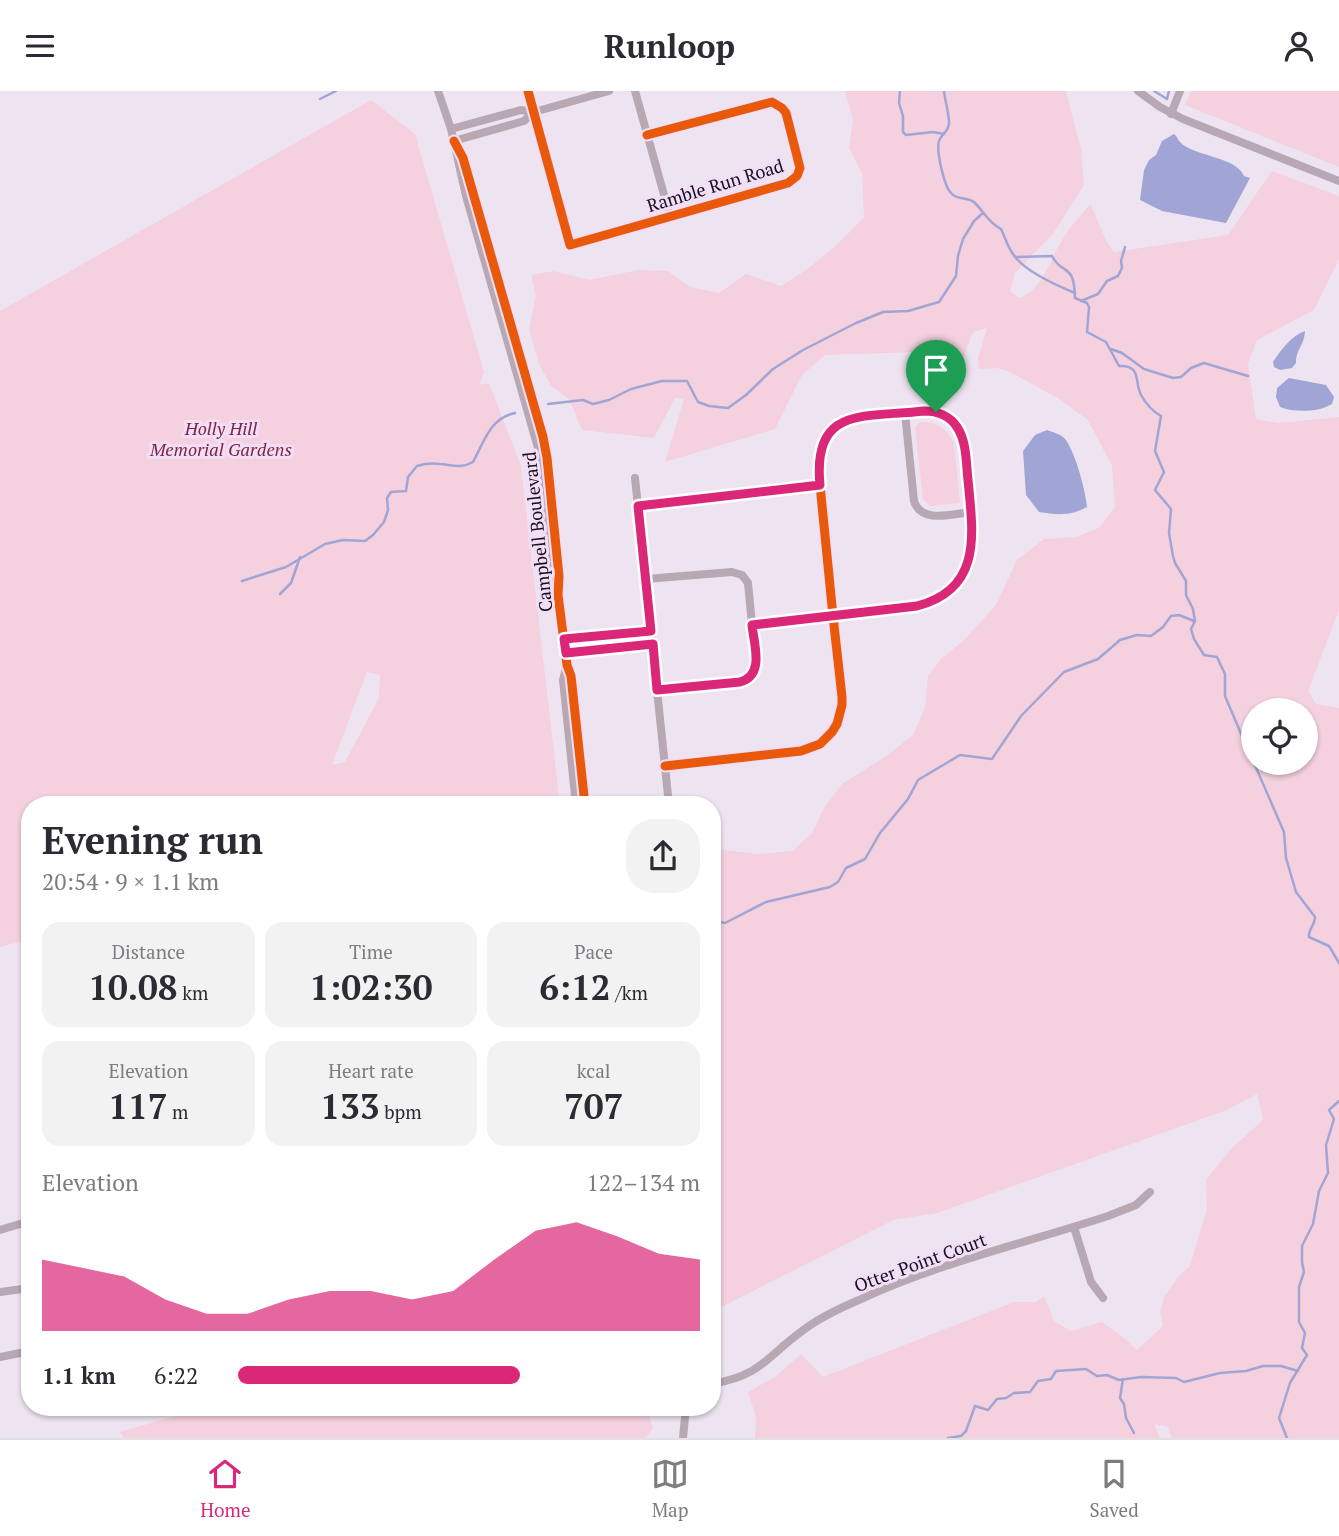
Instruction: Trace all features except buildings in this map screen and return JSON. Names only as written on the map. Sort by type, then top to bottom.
[{"type":"street","name":"Campbell Boulevard","points":[[438,91],[454,141],[463,158],[543,437],[559,576],[558,595],[567,665],[571,676],[583,796]]},
{"type":"street","points":[[528,91],[534,112]]},
{"type":"street","points":[[451,129],[521,110],[534,112],[609,91]]},
{"type":"street","points":[[635,91],[670,216]]},
{"type":"street","points":[[1138,91],[1171,114],[1339,181]]},
{"type":"street","points":[[1171,114],[1180,91]]},
{"type":"street","name":"Ramble Run Road","points":[[534,112],[570,245],[794,179],[799,172],[800,164],[786,113],[778,104],[766,102],[647,135]]},
{"type":"street","points":[[454,141],[524,121],[534,112]]},
{"type":"street","points":[[665,766],[800,751],[814,747],[825,739],[837,724],[842,705],[833,616],[820,485],[819,456],[826,436],[834,426],[850,418],[936,412],[948,418],[957,428],[964,443],[973,538],[970,558],[960,578],[945,593],[917,606],[833,616],[752,625]]},
{"type":"street","points":[[905,413],[916,508],[930,516],[971,512]]},
{"type":"street","points":[[635,478],[668,796]]},
{"type":"street","points":[[638,506],[820,485]]},
{"type":"street","points":[[646,579],[739,573],[748,583],[756,666],[748,679],[657,690]]},
{"type":"street","points":[[564,639],[651,631]]},
{"type":"street","points":[[566,653],[653,644]]},
{"type":"street","name":"Campbell Boulevard","points":[[567,665],[563,680],[575,796]]},
{"type":"street","name":"Otter Point Court","points":[[721,1382],[746,1376],[762,1366],[805,1329],[857,1300],[908,1280],[1136,1205],[1150,1192]]},
{"type":"street","points":[[0,1230],[21,1224]]},
{"type":"street","points":[[1074,1227],[1091,1282],[1103,1298]]},
{"type":"street","points":[[0,1292],[21,1289]]},
{"type":"street","points":[[0,1357],[21,1353]]},
{"type":"street","points":[[683,1438],[685,1416]]},
{"type":"green space","points":[[845,91],[1066,91],[1081,149],[1084,185],[1053,234],[1015,273],[1010,291],[1019,298],[1040,282],[1065,235],[1090,204],[1114,252],[1228,235],[1272,171],[1339,196],[1339,259],[1314,310],[1257,340],[1248,364],[1256,419],[1278,423],[1339,417],[1339,610],[1308,691],[1312,698],[1241,698],[1241,775],[1318,775],[1318,704],[1339,708],[1339,1438],[1172,1438],[1168,1427],[1154,1424],[1160,1438],[755,1438],[756,1417],[748,1392],[775,1377],[801,1354],[823,1377],[1014,1302],[1036,1302],[1044,1296],[1054,1321],[1071,1331],[1102,1322],[1137,1350],[1163,1326],[1160,1313],[1164,1297],[1190,1266],[1207,1209],[1206,1180],[1231,1149],[1263,1120],[1257,1094],[1224,1111],[937,1213],[893,1220],[721,1307],[721,851],[759,854],[793,851],[812,833],[824,808],[842,784],[885,757],[913,735],[925,708],[928,676],[941,659],[963,641],[996,605],[1017,560],[1044,539],[1077,537],[1100,527],[1115,507],[1112,466],[1088,420],[1059,399],[1010,372],[997,368],[979,369],[978,358],[987,328],[973,332],[960,366],[915,352],[825,355],[802,375],[775,429],[665,462],[684,399],[675,398],[654,438],[582,430],[569,399],[551,386],[539,364],[529,329],[536,296],[531,275],[554,271],[589,280],[638,270],[668,271],[690,287],[719,293],[746,274],[781,286],[825,255],[864,217],[862,174],[849,148],[853,120]]},
{"type":"green space","points":[[1191,91],[1339,91],[1339,167],[1185,105]]},
{"type":"green space","name":"Holly Hill Memorial Gardens","points":[[371,100],[415,134],[484,372],[479,385],[489,383],[521,466],[559,796],[21,796],[21,941],[0,947],[0,311]],"holes":[[[367,672],[380,675],[379,698],[345,762],[332,765]]]},
{"type":"green space","points":[[920,422],[940,427],[954,443],[960,503],[930,506],[923,499],[915,428]]},
{"type":"green space","points":[[178,1416],[649,1416],[653,1428],[646,1438],[124,1438],[120,1432]]},
{"type":"water","points":[[1174,134],[1186,147],[1233,164],[1244,176],[1250,178],[1226,223],[1162,211],[1140,200],[1144,170],[1149,160],[1156,155],[1162,141]]},
{"type":"water","points":[[1305,331],[1296,363],[1292,368],[1280,370],[1274,367],[1273,362],[1283,348],[1295,336]]},
{"type":"water","points":[[1289,378],[1326,385],[1334,397],[1332,404],[1307,411],[1280,407],[1276,397],[1277,388]]},
{"type":"water","points":[[1047,430],[1063,437],[1071,450],[1086,500],[1087,507],[1081,510],[1064,514],[1039,512],[1026,495],[1023,451],[1035,435]]},
{"type":"waterway","points":[[320,99],[336,91]]},
{"type":"waterway","points":[[900,91],[899,103],[903,116],[903,132],[906,135],[933,132],[944,134]]},
{"type":"waterway","points":[[944,91],[949,123],[939,141],[939,152],[948,189],[957,197],[972,201],[1001,229],[1011,252],[1022,264],[1044,279],[1075,293]]},
{"type":"waterway","points":[[1154,91],[1167,99],[1169,91]]},
{"type":"waterway","points":[[548,404],[583,400],[593,404],[609,400],[631,389],[662,381],[687,381],[698,402],[728,408],[773,369],[856,323],[883,312],[908,311],[939,302],[956,276],[963,239],[974,221],[983,213]]},
{"type":"waterway","points":[[1081,301],[1098,294],[1107,281],[1118,276],[1125,247]]},
{"type":"waterway","points":[[1015,257],[1052,256],[1070,274],[1075,298],[1087,303],[1089,307],[1087,332],[1106,342],[1119,366],[1126,366],[1134,371],[1143,398],[1152,410],[1161,416],[1155,451],[1164,472],[1155,490],[1171,509],[1169,533],[1173,556],[1186,581],[1186,595],[1195,621],[1191,629],[1194,639],[1204,655],[1217,657],[1225,674],[1225,696],[1241,734]]},
{"type":"waterway","points":[[1111,349],[1122,353],[1144,369],[1173,378],[1181,377],[1191,368],[1204,363],[1248,376]]},
{"type":"waterway","points":[[242,581],[286,567],[325,544],[343,540],[365,541],[384,522],[388,510],[387,498],[391,492],[406,491],[408,477],[417,466],[460,466],[473,462],[494,425],[515,413]]},
{"type":"waterway","points":[[280,594],[291,583],[300,557]]},
{"type":"waterway","points":[[721,922],[725,923],[766,902],[830,887],[838,882],[846,868],[865,859],[880,833],[908,799],[918,780],[960,755],[992,759],[1021,716],[1064,672],[1098,659],[1120,640],[1137,635],[1151,636],[1163,627],[1171,616],[1179,615],[1194,621]]},
{"type":"waterway","points":[[1259,775],[1284,832],[1286,858],[1296,892],[1315,917],[1309,937],[1329,946],[1339,963]]},
{"type":"waterway","points":[[1287,1438],[1279,1418],[1290,1383],[1307,1355],[1302,1348],[1305,1333],[1299,1322],[1299,1287],[1304,1272],[1302,1246],[1313,1224],[1319,1191],[1328,1173],[1326,1145],[1334,1119],[1329,1110],[1339,1101]]},
{"type":"waterway","points":[[948,1438],[961,1436],[966,1431],[975,1406],[988,1410],[997,1399],[1014,1393],[1030,1392],[1038,1381],[1051,1379],[1056,1371],[1086,1369],[1097,1376],[1107,1375],[1119,1380],[1141,1377],[1176,1378],[1184,1382],[1263,1366],[1281,1366],[1298,1371]]},
{"type":"waterway","points":[[1123,1379],[1120,1398],[1134,1433]]},
{"type":"cycle path","points":[[528,91],[570,245],[788,183],[797,176],[800,168],[786,113],[772,102],[647,135]]},
{"type":"cycle path","points":[[454,141],[463,158],[543,437],[559,576],[558,595],[567,665],[571,676],[584,796]]},
{"type":"cycle path","points":[[665,766],[801,751],[820,744],[832,732],[837,724],[842,697],[833,616],[818,465],[826,436],[834,426],[850,418],[924,411],[942,415],[953,422],[963,443],[973,538],[966,568],[953,586],[939,598],[917,606],[833,616],[753,625]]},
{"type":"route","points":[[936,412],[953,422],[964,443],[973,538],[966,568],[953,586],[939,598],[917,606],[752,625],[756,666],[751,677],[740,682],[657,690],[653,644],[566,653],[564,639],[651,631],[638,506],[820,485],[819,456],[826,436],[834,426],[850,418],[936,412]]}]
